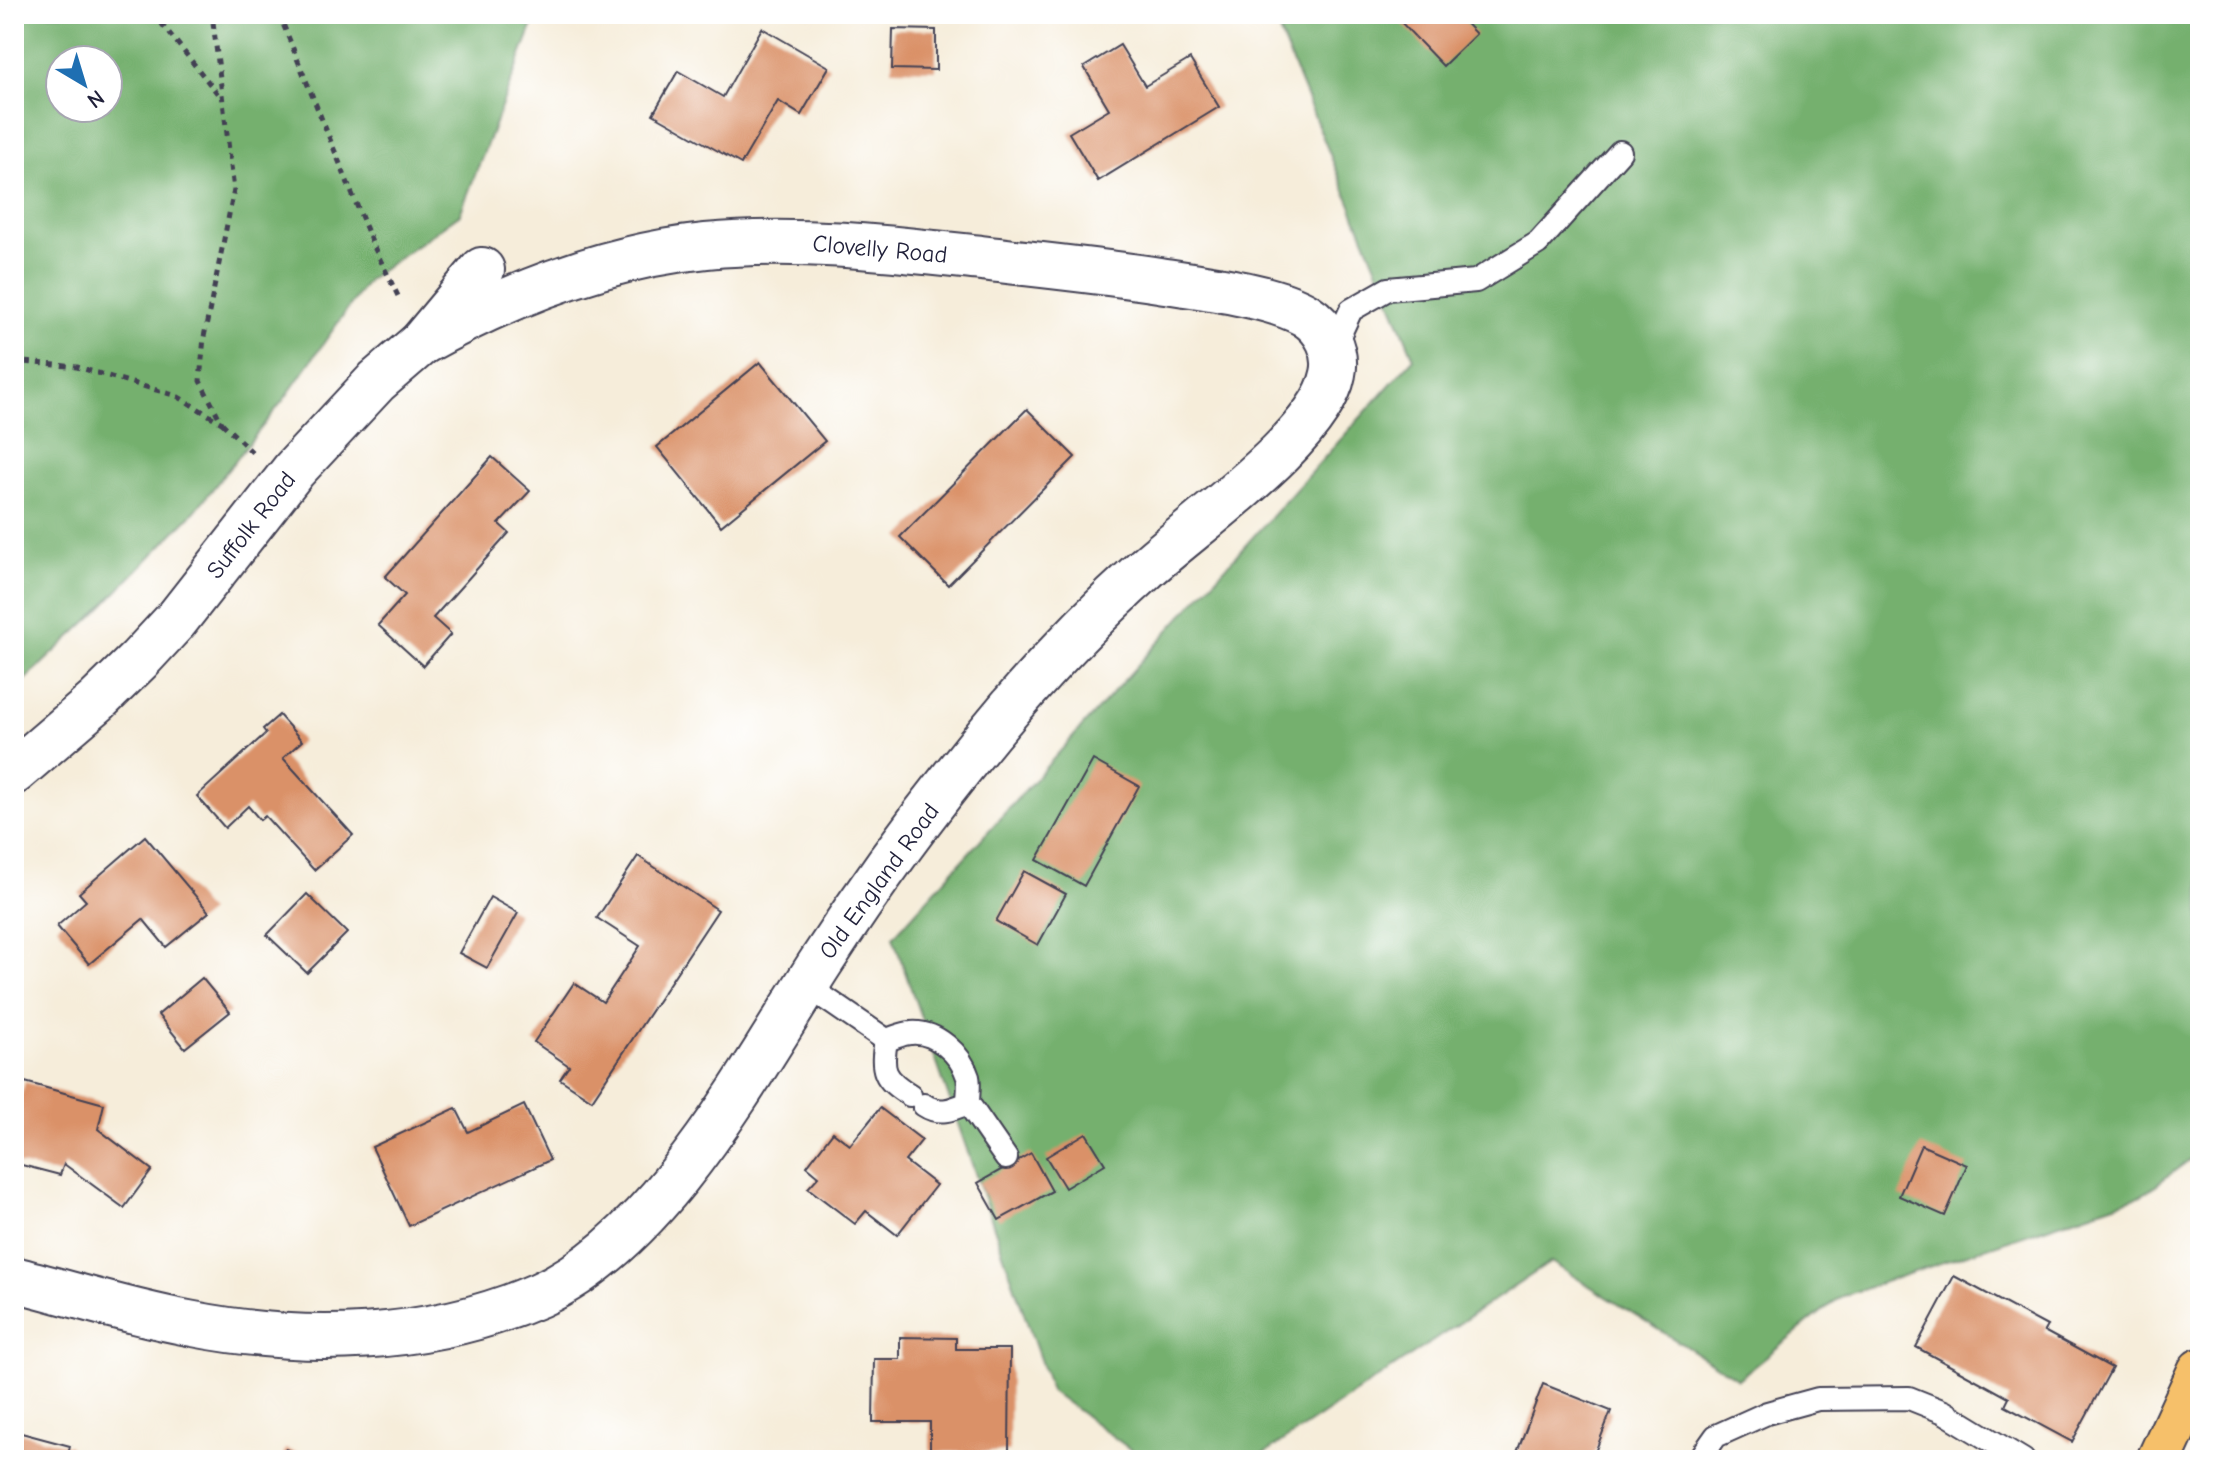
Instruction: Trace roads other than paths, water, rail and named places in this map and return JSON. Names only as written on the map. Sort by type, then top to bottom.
[{"type":"main road","points":[[2159,1460],[2199,1376]]},
{"type":"street","name":"Clovelly Road","points":[[421,343],[481,312],[616,263],[705,246],[790,242],[931,252],[1198,286],[1263,300],[1307,316],[1324,331],[1333,350]]},
{"type":"street","name":"Suffolk Road","points":[[14,772],[86,711],[139,660],[177,619],[294,470],[377,381],[421,343],[482,270]]},
{"type":"street","name":"Old England Road","points":[[14,1279],[186,1323],[331,1336],[429,1330],[516,1304],[576,1275],[661,1196],[720,1120],[806,985],[922,820],[975,750],[1036,678],[1107,604],[1181,537],[1268,466],[1310,420],[1333,374],[1333,350]]},
{"type":"lane","name":"Old England Road","points":[[1333,350],[1351,310],[1388,289],[1476,281],[1538,243],[1620,152]]},
{"type":"lane","points":[[806,985],[886,1040]]},
{"type":"lane","points":[[886,1040],[909,1033],[925,1034],[947,1046],[961,1060],[969,1081],[968,1103],[1006,1158]]},
{"type":"lane","points":[[886,1040],[882,1062],[885,1073],[897,1087],[935,1111],[968,1103]]},
{"type":"lane","points":[[1699,1460],[1716,1436],[1767,1413],[1818,1399],[1909,1398],[1944,1412],[2023,1460]]}]
